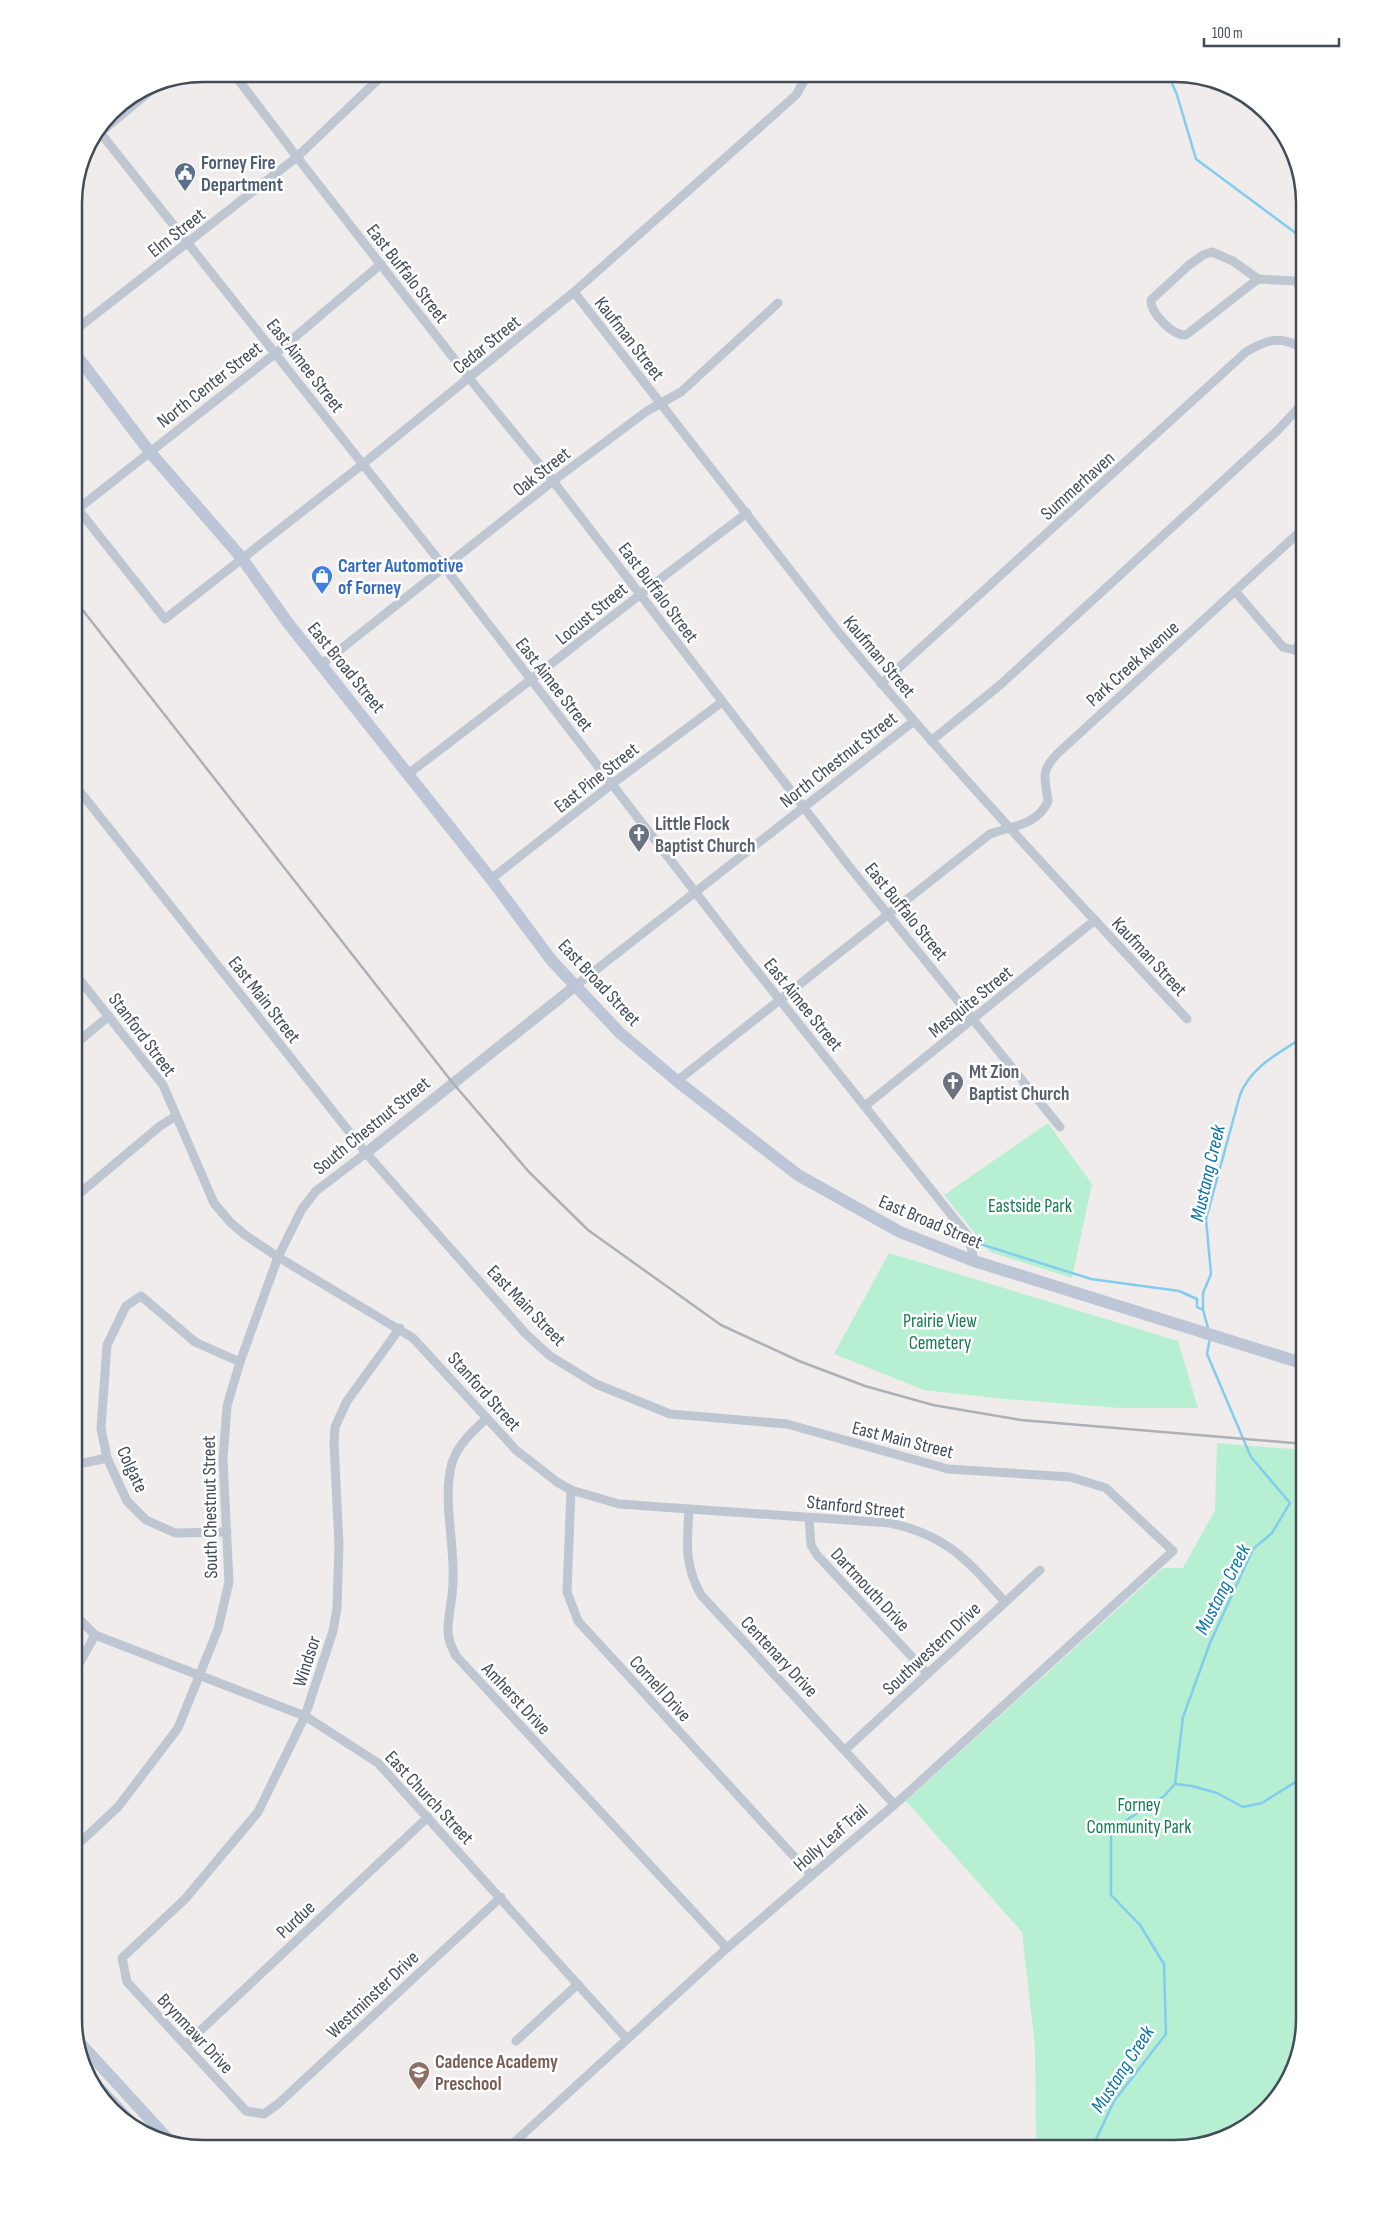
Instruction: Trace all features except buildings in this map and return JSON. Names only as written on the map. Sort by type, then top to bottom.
[{"type":"main road","name":"East Broad Street","points":[[83,364],[149,451],[241,557],[288,623],[491,879],[552,962],[620,1033],[676,1081],[798,1175],[900,1232],[974,1261],[1296,1361]]},
{"type":"main road","points":[[87,2051],[162,2132]]},
{"type":"street","name":"East Buffalo Street","points":[[241,83],[296,157],[469,378],[640,593],[887,914],[1060,1127]]},
{"type":"street","name":"Elm Street","points":[[83,324],[189,244],[296,157],[374,83]]},
{"type":"street","name":"Cedar Street","points":[[83,518],[165,618],[363,464],[574,292],[796,94],[803,83]]},
{"type":"street","name":"East Aimee Street","points":[[102,137],[276,353],[695,892],[969,1237],[974,1261]]},
{"type":"street","points":[[1258,279],[1186,335],[1173,330],[1158,317],[1150,305],[1150,300],[1189,265],[1203,255],[1212,252],[1233,261],[1258,279],[1296,283]]},
{"type":"street","name":"North Center Street","points":[[83,502],[276,353],[381,264]]},
{"type":"street","name":"Kaufman Street","points":[[574,292],[882,684],[1009,828],[1187,1020]]},
{"type":"street","name":"Oak Street","points":[[322,664],[552,481],[660,403],[681,392],[778,303]]},
{"type":"street","name":"Summerhaven","points":[[882,684],[1246,352],[1268,340],[1275,339],[1296,343]]},
{"type":"street","points":[[931,741],[1000,685],[1276,432],[1296,411]]},
{"type":"street","name":"Locust Street","points":[[408,774],[532,680],[640,593],[747,513]]},
{"type":"street","name":"Park Creek Avenue","points":[[1009,828],[1024,825],[1045,808],[1048,801],[1043,774],[1048,764],[1057,754],[1296,535]]},
{"type":"street","points":[[1235,591],[1283,647],[1289,650],[1296,648]]},
{"type":"street","name":"East Pine Street","points":[[491,879],[612,784],[722,702]]},
{"type":"street","name":"North Chestnut Street","points":[[452,1082],[914,721]]},
{"type":"street","name":"East Main Street","points":[[83,797],[366,1153],[526,1334],[550,1356],[596,1384],[670,1414],[787,1424],[948,1469],[1070,1477],[1106,1488],[1173,1550]]},
{"type":"street","points":[[676,1081],[990,834],[1009,828]]},
{"type":"street","name":"Mesquite Street","points":[[865,1106],[974,1020],[1095,920]]},
{"type":"street","name":"Stanford Street","points":[[83,983],[163,1085],[214,1203],[245,1235],[278,1257],[400,1328],[428,1351],[516,1450],[571,1490],[619,1504],[890,1523],[929,1535],[952,1548],[1005,1602]]},
{"type":"street","points":[[83,1038],[109,1016]]},
{"type":"street","name":"South Chestnut Street","points":[[82,1840],[118,1807],[178,1728],[218,1629],[229,1582],[223,1460],[227,1406],[240,1362],[278,1257],[302,1209],[316,1191],[366,1153],[452,1082]]},
{"type":"street","points":[[82,1191],[160,1126],[176,1116]]},
{"type":"street","name":"Colgate","points":[[227,1532],[176,1534],[146,1520],[127,1501],[106,1458],[101,1428],[107,1345],[126,1306],[141,1296],[195,1342],[240,1362]]},
{"type":"street","name":"Windsor","points":[[122,1958],[185,1899],[258,1812],[305,1716],[333,1631],[337,1608],[340,1571],[334,1444],[336,1427],[347,1401],[400,1328]]},
{"type":"street","name":"Amherst Drive","points":[[487,1418],[460,1447],[453,1462],[449,1482],[453,1582],[448,1632],[450,1645],[462,1663],[727,1948]]},
{"type":"street","points":[[82,1464],[106,1458]]},
{"type":"street","name":"Cornell Drive","points":[[571,1490],[567,1592],[578,1621],[811,1876]]},
{"type":"street","name":"Centenary Drive","points":[[688,1510],[688,1560],[691,1576],[701,1595],[894,1804]]},
{"type":"street","name":"Dartmouth Drive","points":[[809,1518],[811,1546],[817,1555],[927,1673]]},
{"type":"street","name":"Holly Leaf Trail","points":[[517,2139],[727,1948],[894,1804],[1173,1550]]},
{"type":"street","name":"Southwestern Drive","points":[[845,1750],[1040,1570]]},
{"type":"street","name":"East Church Street","points":[[82,1622],[95,1635],[305,1716],[378,1763],[501,1897],[627,2039]]},
{"type":"street","points":[[82,1658],[95,1635]]},
{"type":"street","name":"Purdue","points":[[185,2045],[428,1817]]},
{"type":"street","name":"Westminster Drive","points":[[264,2114],[278,2104],[501,1897]]},
{"type":"street","name":"Brynmawr Drive","points":[[122,1958],[127,1982],[246,2111],[264,2114]]},
{"type":"street","points":[[516,2041],[578,1984]]},
{"type":"green space","name":"Eastside Park","points":[[1048,1123],[1092,1184],[1072,1278],[990,1252],[944,1195]]},
{"type":"green space","name":"Prairie View Cemetery","points":[[889,1253],[1178,1341],[1198,1408],[1119,1408],[1005,1399],[924,1390],[834,1354]]},
{"type":"green space","name":"Forney Community Park","points":[[1217,1443],[1296,1449],[1296,2018],[1292,2050],[1284,2072],[1266,2098],[1243,2119],[1214,2133],[1175,2140],[1036,2140],[1035,2047],[1022,1932],[906,1801],[1163,1568],[1183,1568],[1215,1510]]},
{"type":"waterway","name":"Mustang Creek","points":[[1172,83],[1196,159],[1296,233]]},
{"type":"waterway","name":"Mustang Creek","points":[[1208,1328],[1203,1310],[1203,1293],[1211,1274],[1206,1219],[1240,1095],[1251,1076],[1259,1068],[1296,1042]]},
{"type":"waterway","points":[[977,1243],[1091,1279],[1179,1291],[1197,1299],[1197,1307],[1203,1310]]},
{"type":"waterway","name":"Mustang Creek","points":[[1096,2140],[1114,2101],[1166,2034],[1164,1964],[1140,1925],[1111,1895],[1111,1830],[1164,1796],[1175,1784],[1183,1717],[1210,1643],[1253,1549],[1272,1533],[1290,1503],[1251,1457],[1207,1354],[1210,1338]]},
{"type":"waterway","points":[[1175,1784],[1192,1786],[1217,1793],[1243,1807],[1262,1803],[1296,1782]]},
{"type":"railway","points":[[83,610],[452,1082],[529,1172],[588,1230],[721,1325],[799,1361],[865,1386],[933,1405],[1021,1420],[1296,1443]]},
{"type":"place","name":"Forney Fire Department","points":[[185,192]]},
{"type":"place","name":"Carter Automotive of Forney","points":[[322,595]]},
{"type":"place","name":"Little Flock Baptist Church","points":[[639,853]]},
{"type":"place","name":"Mt Zion Baptist Church","points":[[953,1101]]},
{"type":"place","name":"Cadence Academy Preschool","points":[[419,2091]]}]
